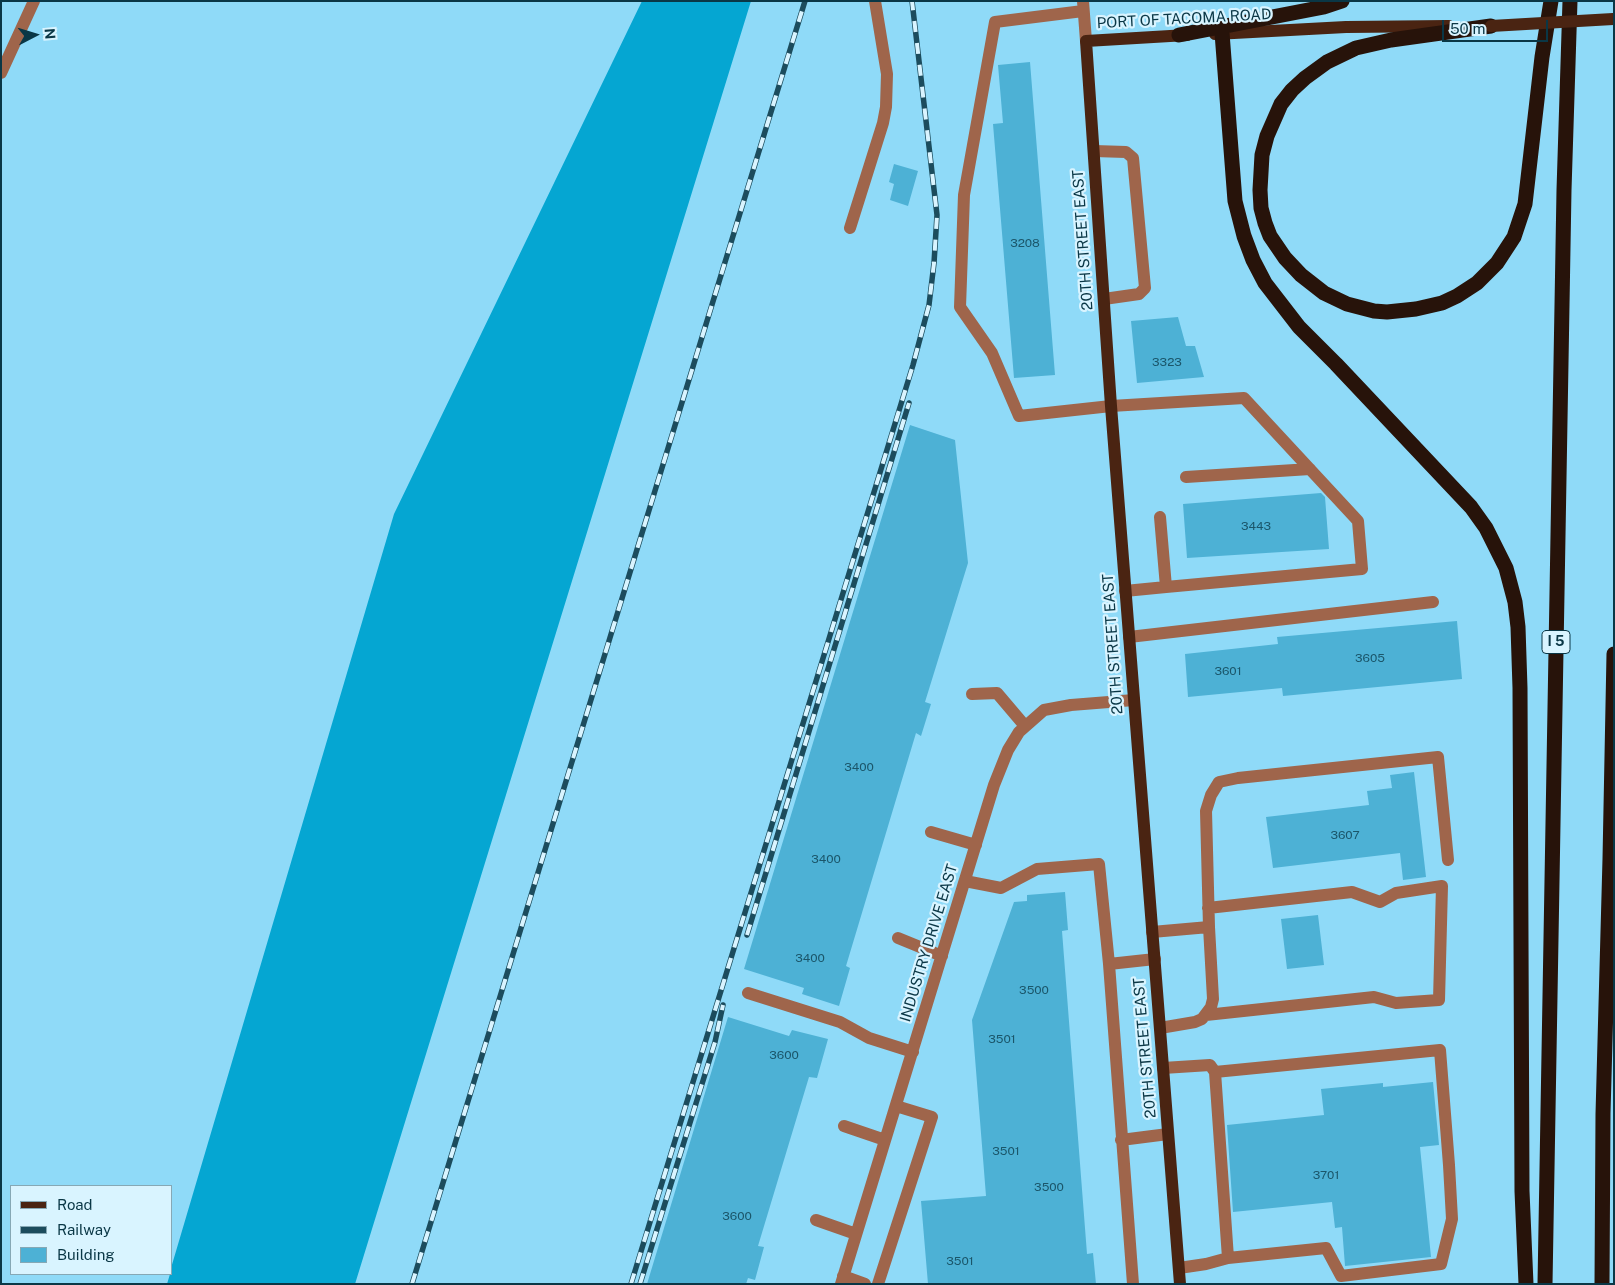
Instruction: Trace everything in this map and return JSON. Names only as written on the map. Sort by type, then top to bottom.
[{"type":"highway","points":[[1178,35],[1324,7],[1342,1]]},
{"type":"highway","points":[[1491,26],[1391,40],[1356,48],[1327,62],[1305,78],[1281,104],[1267,136],[1262,155],[1260,190],[1264,223],[1270,236],[1285,258],[1324,293],[1347,304],[1374,311],[1416,310],[1442,303],[1458,296],[1477,283],[1497,263],[1514,237],[1525,204],[1542,57],[1551,1]]},
{"type":"highway","name":"I 5","points":[[1545,1284],[1564,190],[1570,1]]},
{"type":"highway","points":[[1222,33],[1236,201],[1244,236],[1253,260],[1265,282],[1299,327],[1350,378],[1471,507],[1486,528],[1506,568],[1515,602],[1518,627],[1520,688],[1522,1191],[1526,1284]]},
{"type":"highway","points":[[1602,1284],[1603,1114],[1614,654]]},
{"type":"main road","name":"PORT OF TACOMA ROAD","points":[[1086,41],[1222,33],[1346,28],[1491,26],[1614,19]]},
{"type":"main road","name":"20TH STREET EAST","points":[[1086,41],[1111,406],[1180,1284]]},
{"type":"street","points":[[1,73],[34,1]]},
{"type":"street","points":[[850,228],[883,123],[886,107],[887,74],[875,1]]},
{"type":"street","points":[[1083,6],[995,22],[964,195],[960,307],[992,354],[1019,416],[1111,406],[1244,398],[1358,521],[1362,569],[1125,591]]},
{"type":"street","name":"20TH STREET EAST","points":[[1083,6],[1086,41]]},
{"type":"street","points":[[1094,151],[1126,152],[1132,158],[1135,167],[1145,288],[1139,294],[1104,299]]},
{"type":"street","points":[[1186,477],[1310,469]]},
{"type":"street","points":[[1160,517],[1166,587]]},
{"type":"street","points":[[1129,636],[1433,602]]},
{"type":"street","points":[[972,694],[997,693],[1025,726]]},
{"type":"street","name":"INDUSTRY DRIVE EAST","points":[[842,1280],[994,786],[1014,738],[1044,710],[1134,700]]},
{"type":"street","points":[[1160,1028],[1196,1022],[1202,1019],[1214,999],[1208,908],[1206,811],[1210,795],[1219,782],[1238,778],[1438,757],[1448,860]]},
{"type":"street","points":[[931,832],[976,846]]},
{"type":"street","points":[[965,881],[1001,888],[1037,869],[1099,864],[1109,964],[1133,1284]]},
{"type":"street","points":[[1206,1015],[1374,997],[1396,1003],[1439,1000],[1442,886],[1396,893],[1380,902],[1352,892],[1208,908]]},
{"type":"street","points":[[1152,932],[1209,927]]},
{"type":"street","points":[[898,938],[942,956]]},
{"type":"street","points":[[1109,964],[1154,959]]},
{"type":"street","points":[[748,993],[840,1022],[869,1038],[913,1052]]},
{"type":"street","points":[[1179,1268],[1228,1258],[1326,1248],[1341,1276],[1441,1264],[1452,1219],[1440,1050],[1215,1072]]},
{"type":"street","points":[[1163,1068],[1210,1065],[1215,1072],[1228,1258]]},
{"type":"street","points":[[878,1284],[932,1117],[896,1106]]},
{"type":"street","points":[[844,1126],[885,1140]]},
{"type":"street","points":[[1122,1140],[1168,1134]]},
{"type":"street","points":[[816,1220],[856,1234]]},
{"type":"street","points":[[842,1280],[865,1284]]},
{"type":"shaded area","points":[[642,1],[751,1],[355,1284],[167,1284],[170,1275],[172,1275],[172,1265],[394,514]]},
{"type":"building","points":[[1030,62],[1055,375],[1014,378],[993,124],[1003,123],[998,65]]},
{"type":"building","points":[[894,164],[918,171],[908,206],[890,200],[894,184],[889,182]]},
{"type":"building","points":[[1178,317],[1186,346],[1195,346],[1204,377],[1137,383],[1131,321]]},
{"type":"building","points":[[910,425],[955,440],[968,563],[925,702],[931,704],[921,736],[916,733],[846,966],[850,968],[839,1006],[802,994],[804,988],[744,969]]},
{"type":"building","points":[[1321,493],[1325,497],[1329,549],[1187,558],[1183,504]]},
{"type":"building","points":[[1457,621],[1462,679],[1283,696],[1282,688],[1188,697],[1185,654],[1278,644],[1277,637]]},
{"type":"building","points":[[1414,772],[1426,877],[1403,880],[1400,853],[1273,868],[1266,817],[1369,805],[1367,791],[1392,788],[1390,775]]},
{"type":"building","points":[[1065,892],[1068,930],[1062,931],[1087,1254],[1093,1253],[1096,1284],[928,1284],[921,1201],[986,1196],[972,1020],[1014,902],[1027,901],[1027,895]]},
{"type":"building","points":[[1318,915],[1324,965],[1287,969],[1281,919]]},
{"type":"building","points":[[728,1017],[789,1036],[792,1030],[828,1039],[817,1078],[809,1077],[758,1246],[764,1247],[755,1280],[748,1278],[746,1284],[647,1284]]},
{"type":"building","points":[[1433,1082],[1439,1145],[1420,1147],[1431,1257],[1345,1266],[1342,1227],[1335,1228],[1332,1202],[1233,1212],[1227,1125],[1324,1115],[1321,1089],[1383,1083],[1383,1087]]},
{"type":"railway","points":[[412,1284],[805,1]]},
{"type":"railway","points":[[631,1284],[913,365],[929,305],[937,215],[912,1]]},
{"type":"railway","points":[[747,935],[909,403]]},
{"type":"railway","points":[[640,1284],[715,1042],[723,1005]]}]
